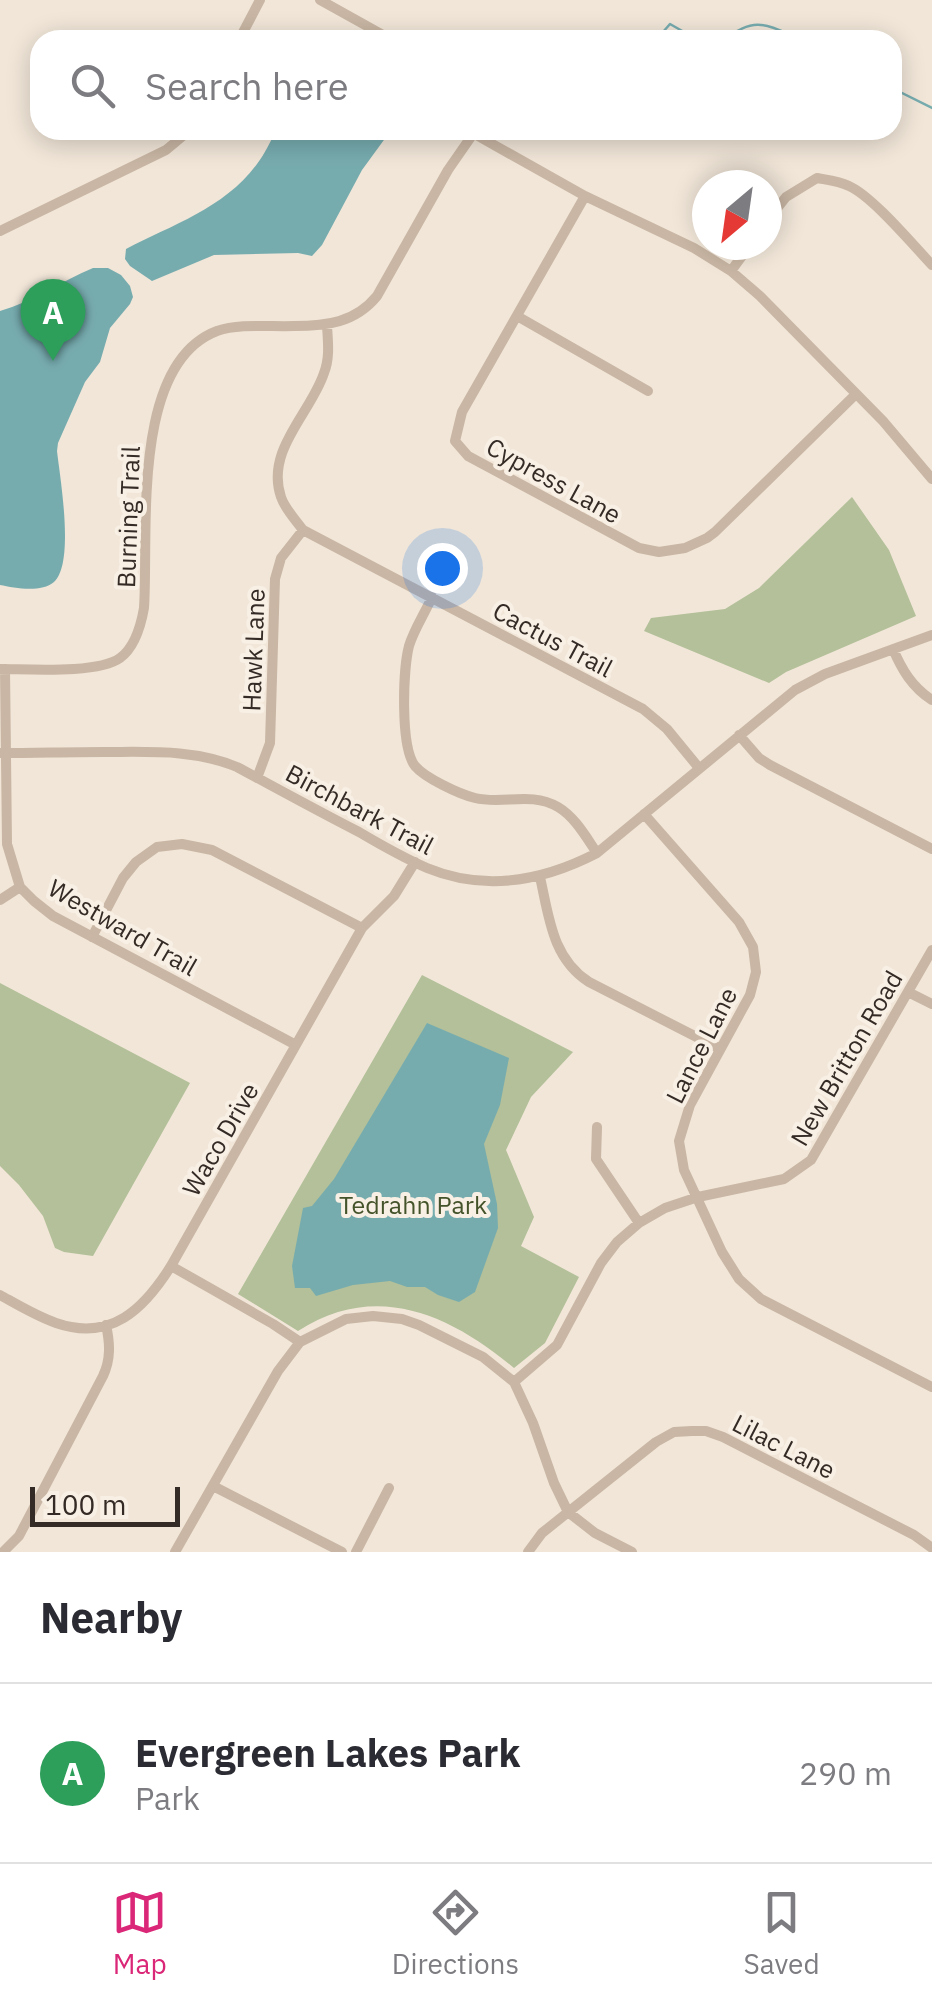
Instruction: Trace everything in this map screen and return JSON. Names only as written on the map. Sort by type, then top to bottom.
[{"type":"street","points":[[244,30],[260,0]]},
{"type":"street","points":[[320,0],[374,30]]},
{"type":"street","points":[[0,231],[180,140]]},
{"type":"street","name":"Burning Trail","points":[[3,670],[108,664],[128,651],[144,608],[152,435],[167,386],[187,352],[220,330],[327,326],[355,316],[377,296],[466,140]]},
{"type":"street","points":[[485,140],[731,271],[883,421],[932,478]]},
{"type":"street","points":[[814,164],[818,178]]},
{"type":"street","points":[[782,201],[818,178],[842,183],[857,190],[932,265]]},
{"type":"street","name":"Cypress Lane","points":[[585,196],[462,412],[455,442],[477,462],[639,548],[671,551],[707,538],[856,394]]},
{"type":"street","points":[[731,271],[739,260]]},
{"type":"street","points":[[516,316],[648,391]]},
{"type":"street","points":[[303,530],[280,495],[279,468],[285,446],[323,377],[328,360],[327,326]]},
{"type":"street","name":"Cactus Trail","points":[[303,530],[652,714],[699,768]]},
{"type":"street","name":"Hawk Lane","points":[[257,778],[270,743],[275,579],[282,558],[303,530]]},
{"type":"street","points":[[432,598],[406,658],[404,724],[414,765],[474,798],[535,798],[558,807],[575,822],[597,853]]},
{"type":"street","name":"Birchbark Trail","points":[[3,753],[183,753],[228,764],[415,862],[471,880],[502,882],[540,877],[597,853],[803,685],[932,635]]},
{"type":"street","points":[[893,649],[908,679],[932,700]]},
{"type":"street","name":"Westward Trail","points":[[3,670],[7,844],[20,887],[44,910],[296,1045]]},
{"type":"street","points":[[739,735],[770,765],[932,849]]},
{"type":"street","name":"Lance Lane","points":[[644,814],[739,922],[753,946],[756,962],[753,986],[690,1106],[680,1134],[684,1170],[728,1264],[754,1294],[932,1387]]},
{"type":"street","points":[[92,937],[136,862],[157,848],[182,844],[212,850],[362,928]]},
{"type":"street","name":"Waco Drive","points":[[106,1325],[145,1303],[171,1266],[362,928],[394,896],[415,862]]},
{"type":"street","points":[[540,877],[554,941],[574,971],[720,1049]]},
{"type":"street","points":[[0,900],[20,887]]},
{"type":"street","name":"New Britton Road","points":[[514,1382],[557,1345],[601,1263],[639,1223],[666,1208],[698,1198],[784,1179],[806,1165],[932,950]]},
{"type":"street","points":[[908,992],[932,1004]]},
{"type":"street","points":[[597,1127],[596,1159],[639,1223]]},
{"type":"street","points":[[171,1266],[300,1342]]},
{"type":"street","points":[[0,1295],[54,1322],[76,1327],[106,1325],[110,1340],[104,1376],[19,1536],[3,1552]]},
{"type":"street","points":[[175,1552],[278,1372],[300,1342],[346,1319],[372,1316],[420,1324],[483,1357],[514,1382],[568,1512],[594,1532],[632,1552]]},
{"type":"street","name":"Lilac Lane","points":[[528,1552],[542,1532],[656,1442],[674,1432],[706,1431],[914,1535],[932,1548]]},
{"type":"street","points":[[213,1486],[342,1552]]},
{"type":"street","points":[[356,1552],[389,1488]]},
{"type":"green space","points":[[852,497],[889,550],[916,616],[769,683],[644,631],[651,618],[725,609],[759,588]]},
{"type":"green space","name":"Tedrahn Park","points":[[422,975],[573,1052],[531,1097],[506,1150],[534,1217],[521,1246],[579,1277],[545,1343],[514,1368],[464,1332],[411,1310],[356,1308],[327,1316],[298,1331],[238,1294]]},
{"type":"green space","points":[[0,983],[190,1083],[93,1256],[55,1248],[43,1216],[0,1166]]},
{"type":"water","points":[[271,140],[384,140],[312,256],[214,255],[152,281],[130,266],[125,259],[126,249],[214,204],[257,164]]},
{"type":"water","points":[[93,268],[108,268],[121,275],[133,297],[110,328],[100,362],[85,382],[58,443],[65,539],[60,572],[54,582],[42,588],[0,585],[0,311]]},
{"type":"water","points":[[427,1023],[509,1058],[500,1105],[484,1144],[498,1228],[475,1292],[459,1302],[425,1287],[407,1287],[390,1281],[353,1285],[316,1296],[310,1288],[295,1288],[292,1266],[303,1208],[312,1206],[334,1179]]},
{"type":"waterway","points":[[665,30],[670,24],[680,30]]},
{"type":"waterway","points":[[740,30],[754,25],[778,30]]},
{"type":"waterway","points":[[902,93],[932,108]]},
{"type":"place","name":"Evergreen Lakes Park","points":[[53,361]]}]
